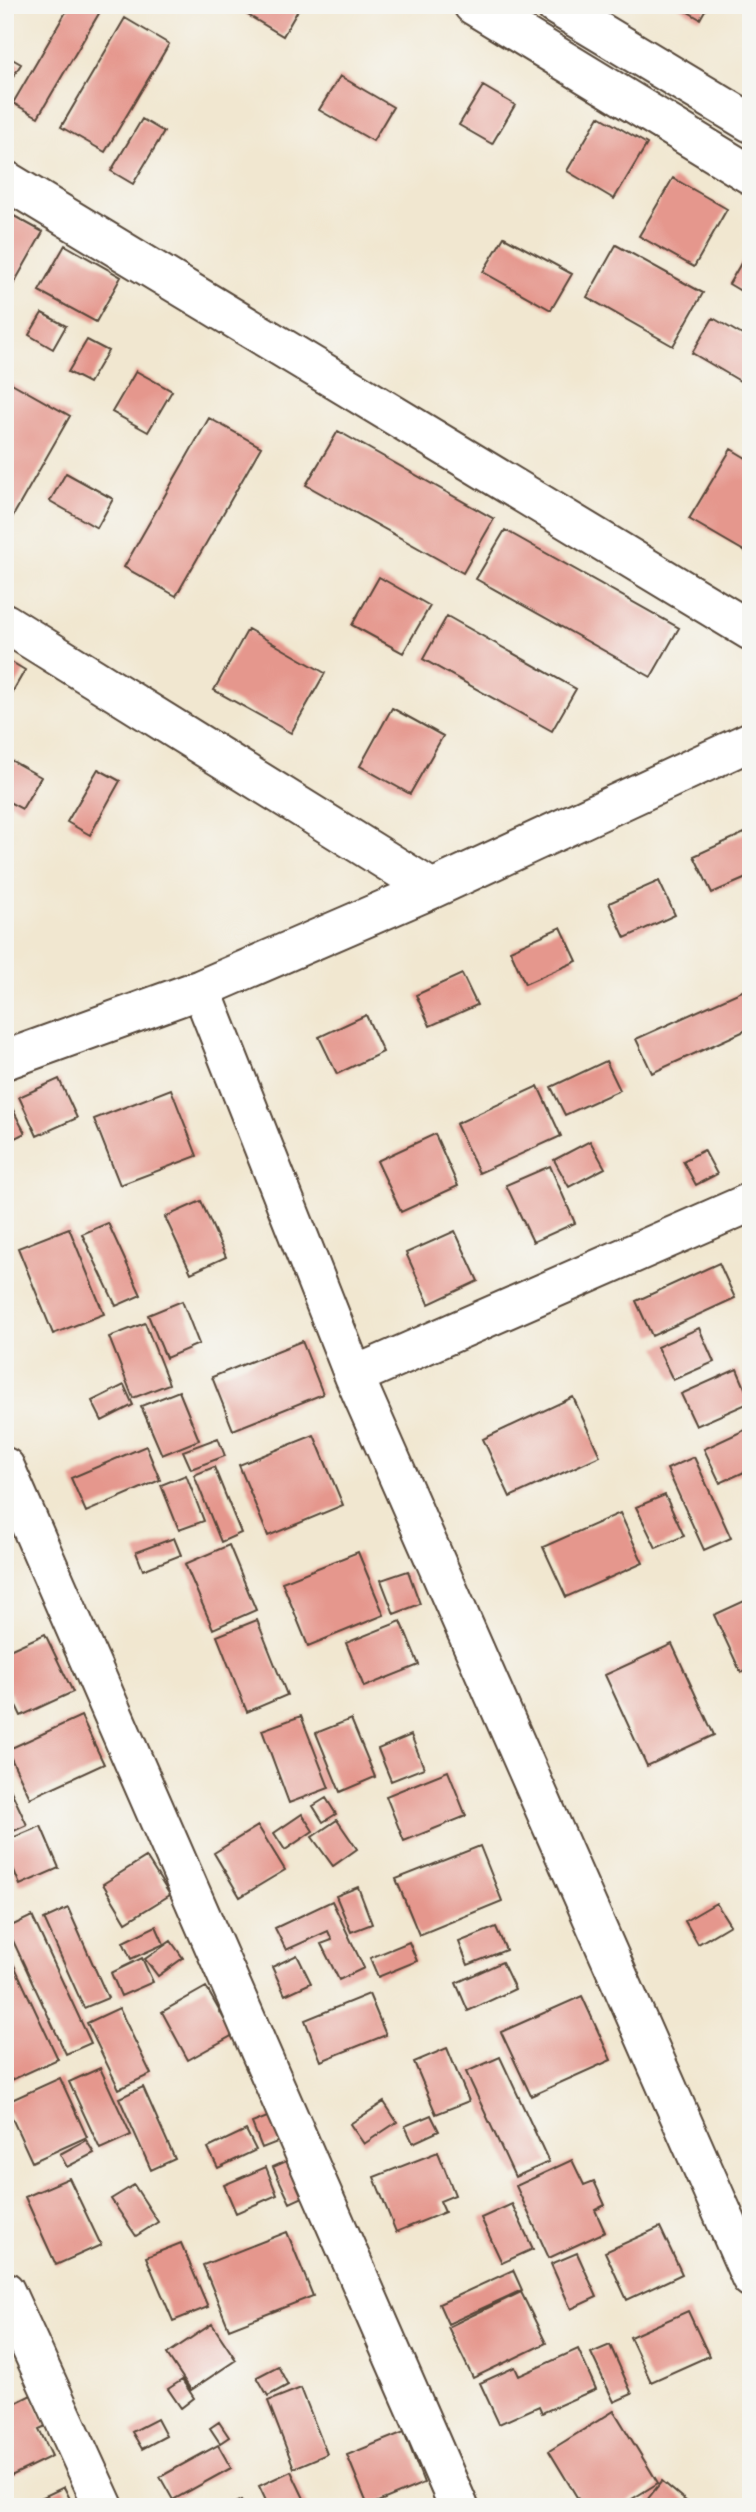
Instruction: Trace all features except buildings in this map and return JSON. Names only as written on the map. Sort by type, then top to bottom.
[{"type":"street","points":[[473,5],[751,175]]},
{"type":"street","points":[[555,5],[597,16],[751,123]]},
{"type":"street","points":[[570,63],[597,16]]},
{"type":"street","points":[[5,180],[751,631]]},
{"type":"street","points":[[5,623],[432,889]]},
{"type":"street","points":[[5,1060],[201,989],[432,889],[751,741]]},
{"type":"street","points":[[201,989],[354,1376],[751,2278]]},
{"type":"street","points":[[354,1376],[751,1202]]},
{"type":"street","points":[[5,1467],[459,2507]]},
{"type":"street","points":[[5,2291],[104,2507]]}]
